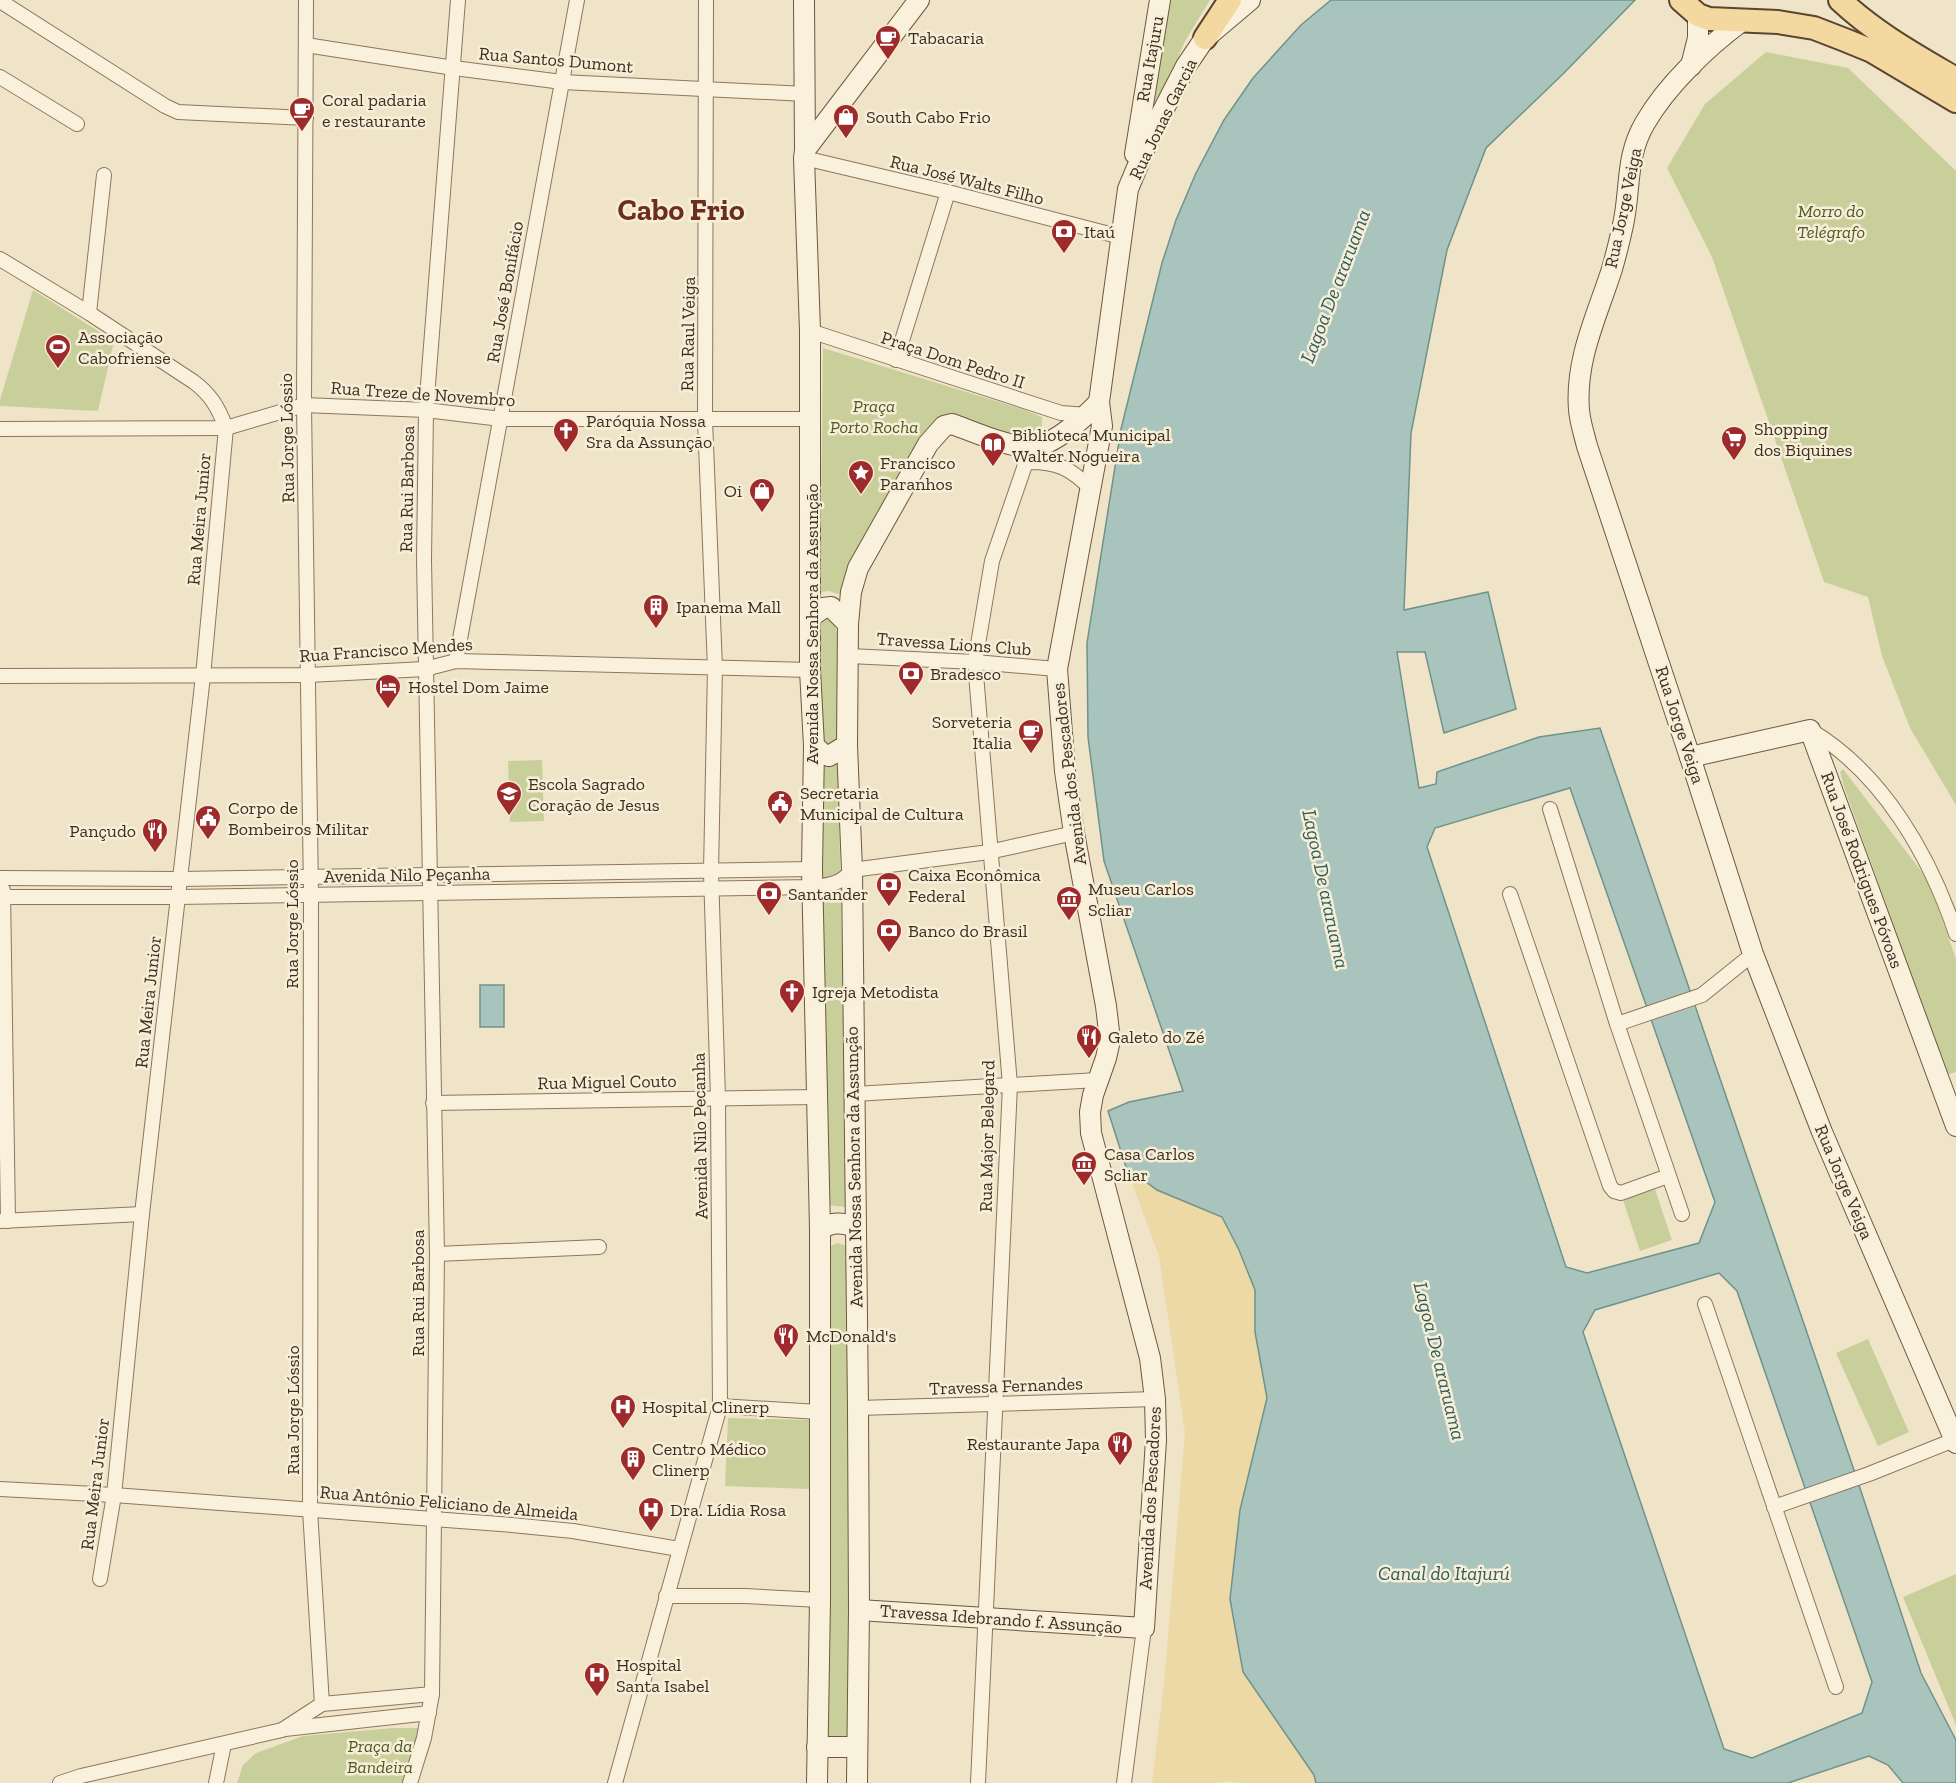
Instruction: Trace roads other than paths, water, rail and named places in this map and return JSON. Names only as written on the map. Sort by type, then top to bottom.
[{"type":"main road","name":"Avenida Nossa Senhora da Assunção","points":[[805,0],[805,154],[811,419],[810,670],[814,747],[813,878],[820,1229],[820,1600],[817,1783]]},
{"type":"main road","points":[[805,154],[919,0]]},
{"type":"main road","name":"Rua Itajuru","points":[[1128,189],[1161,0]]},
{"type":"main road","points":[[1205,38],[1230,0]]},
{"type":"main road","name":"Rua Jonas Garcia","points":[[1093,408],[1128,189],[1151,134],[1186,66],[1205,38],[1250,0]]},
{"type":"main road","points":[[1840,0],[1865,23],[1888,39],[1956,79]]},
{"type":"main road","points":[[1692,9],[1720,21],[1778,22],[1802,26],[1845,40],[1872,51],[1956,100]]},
{"type":"main road","points":[[1690,67],[1698,38],[1692,9]]},
{"type":"main road","name":"Rua Jorge Veiga","points":[[1742,21],[1721,37],[1690,67],[1646,122],[1633,151],[1629,167],[1624,222],[1612,269],[1583,355],[1579,412],[1587,446],[1753,954],[1822,1132],[1955,1442]]},
{"type":"main road","name":"Avenida Nossa Senhora da Assunção","points":[[857,1783],[858,1408],[852,870],[847,745],[848,624],[851,592],[858,568],[928,444],[944,426],[952,424],[1002,442],[1034,447],[1054,438],[1093,408]]},
{"type":"main road","name":"Avenida dos Pescadores","points":[[1093,408],[1102,426],[1092,490],[1057,669],[1065,771],[1110,1040],[1090,1112],[1091,1133],[1150,1358],[1155,1399],[1156,1440],[1144,1628]]},
{"type":"main road","points":[[811,617],[823,608],[831,607],[848,624]]},
{"type":"main road","points":[[1690,757],[1810,730]]},
{"type":"main road","name":"Rua José Rodrigues Póvoas","points":[[1810,730],[1949,1086],[1956,1126]]},
{"type":"main road","points":[[814,747],[829,756],[847,745]]},
{"type":"main road","points":[[820,1229],[836,1223],[855,1227]]},
{"type":"main road","name":"Travessa Idebrando f. Assunção","points":[[859,1610],[1144,1628]]},
{"type":"main road","points":[[817,1747],[857,1747]]},
{"type":"street","name":"Rua Jorge Lóssio","points":[[306,0],[304,405],[311,894],[310,1510],[322,1704]]},
{"type":"street","name":"Rua Rui Barbosa","points":[[410,1783],[424,1738],[432,1694],[437,1254],[425,669],[426,410],[458,0]]},
{"type":"street","name":"Rua José Bonifácio","points":[[456,661],[577,0]]},
{"type":"street","name":"Rua Raul Veiga","points":[[706,0],[705,420],[715,668]]},
{"type":"street","points":[[0,1],[178,112],[306,118]]},
{"type":"street","name":"Rua Santos Dumont","points":[[306,45],[454,69],[562,82],[806,94]]},
{"type":"street","points":[[0,77],[77,124]]},
{"type":"street","name":"Rua José Walts Filho","points":[[805,154],[1121,237]]},
{"type":"street","points":[[89,313],[104,175]]},
{"type":"street","points":[[896,360],[948,192]]},
{"type":"street","points":[[0,259],[89,313],[208,392],[218,406],[226,428]]},
{"type":"street","name":"Praça Dom Pedro II","points":[[810,331],[1061,413],[1093,408]]},
{"type":"street","name":"Rua Treze de Novembro","points":[[0,429],[226,428],[304,405],[426,410],[501,419],[811,419]]},
{"type":"street","name":"Rua Meira Junior","points":[[100,1579],[114,1495],[142,1214],[203,676],[226,428]]},
{"type":"street","points":[[1002,442],[1007,451],[1026,462],[1063,466],[1078,475],[1092,490]]},
{"type":"street","name":"Rua Major Belegard","points":[[978,1783],[1010,1085],[975,662],[992,561],[1026,462]]},
{"type":"street","name":"Travessa Lions Club","points":[[849,656],[975,662],[1057,669]]},
{"type":"street","name":"Rua Francisco Mendes","points":[[0,676],[309,675],[425,669],[456,661],[810,670]]},
{"type":"street","name":"Avenida Nilo Pecanha","points":[[615,1783],[720,1406],[718,1098],[711,872],[715,668]]},
{"type":"street","points":[[1810,730],[1831,742],[1845,754],[1897,814],[1920,847],[1956,934]]},
{"type":"street","points":[[1550,808],[1617,1024],[1682,1214]]},
{"type":"street","points":[[813,878],[831,885],[844,880],[852,870],[989,852],[1074,833]]},
{"type":"street","name":"Avenida Nilo Peçanha","points":[[1,878],[180,879],[711,872],[813,878]]},
{"type":"street","points":[[1,878],[4,1221],[142,1214]]},
{"type":"street","name":"Avenida Nilo Peçanha","points":[[2,897],[178,897],[713,889],[813,878]]},
{"type":"street","points":[[1510,894],[1610,1186],[1614,1191],[1621,1193],[1668,1176]]},
{"type":"street","points":[[1617,1024],[1702,995],[1753,954]]},
{"type":"street","points":[[854,1094],[1098,1080]]},
{"type":"street","name":"Rua Miguel Couto","points":[[433,1103],[819,1097]]},
{"type":"street","points":[[437,1254],[599,1247]]},
{"type":"street","points":[[1706,1304],[1836,1687]]},
{"type":"street","name":"Travessa Fernandes","points":[[858,1408],[1155,1399]]},
{"type":"street","points":[[720,1406],[819,1412]]},
{"type":"street","points":[[1774,1507],[1955,1442]]},
{"type":"street","name":"Rua Antônio Feliciano de Almeida","points":[[0,1489],[114,1495],[573,1531],[679,1549]]},
{"type":"street","points":[[666,1596],[745,1596],[820,1600]]},
{"type":"street","name":"Avenida dos Pescadores","points":[[1124,1783],[1144,1628]]},
{"type":"street","points":[[282,1730],[322,1704],[432,1694]]},
{"type":"street","points":[[60,1783],[81,1776],[282,1730],[429,1713]]},
{"type":"street","points":[[216,1783],[224,1744]]},
{"type":"water","name":"Canal do Itajurú","points":[[1331,0],[1635,0],[1486,148],[1447,250],[1411,433],[1404,610],[1488,592],[1516,709],[1444,733],[1425,652],[1397,652],[1419,788],[1436,784],[1437,772],[1539,737],[1600,728],[1855,1473],[1921,1673],[1956,1740],[1956,1783],[1903,1783],[1888,1765],[1869,1756],[1788,1783],[1316,1783],[1314,1775],[1243,1672],[1230,1599],[1240,1510],[1267,1398],[1255,1332],[1255,1290],[1239,1250],[1222,1217],[1157,1190],[1126,1167],[1108,1111],[1129,1102],[1183,1091],[1104,861],[1088,737],[1087,643],[1121,429],[1162,263],[1176,220],[1196,173],[1224,120],[1253,78],[1301,25]],"holes":[[[1570,788],[1715,1202],[1699,1243],[1587,1273],[1566,1267],[1427,847],[1435,828]],[[1719,1273],[1737,1291],[1872,1682],[1862,1713],[1752,1758],[1724,1749],[1583,1332],[1595,1310]]]},
{"type":"water","points":[[480,985],[504,985],[504,1027],[480,1027]]},
{"type":"place","name":"Tabacaria","points":[[888,61]]},
{"type":"place","name":"Coral padaria e restaurante","points":[[302,133]]},
{"type":"place","name":"South Cabo Frio","points":[[846,140]]},
{"type":"place","name":"Itaú","points":[[1064,255]]},
{"type":"place","name":"Associação Cabofriense","points":[[58,370]]},
{"type":"place","name":"Paróquia Nossa Sra da Assunção","points":[[566,454]]},
{"type":"place","name":"Shopping dos Biquines","points":[[1734,462]]},
{"type":"place","name":"Biblioteca Municipal Walter Nogueira","points":[[993,468]]},
{"type":"place","name":"Francisco Paranhos","points":[[861,496]]},
{"type":"place","name":"Oi","points":[[762,514]]},
{"type":"place","name":"Ipanema Mall","points":[[656,630]]},
{"type":"place","name":"Bradesco","points":[[911,697]]},
{"type":"place","name":"Hostel Dom Jaime","points":[[388,710]]},
{"type":"place","name":"Sorveteria Italia","points":[[1031,755]]},
{"type":"place","name":"Escola Sagrado Coração de Jesus","points":[[509,817]]},
{"type":"place","name":"Secretaria Municipal de Cultura","points":[[780,826]]},
{"type":"place","name":"Corpo de Bombeiros Militar","points":[[208,841]]},
{"type":"place","name":"Pançudo","points":[[155,854]]},
{"type":"place","name":"Caixa Econômica Federal","points":[[889,908]]},
{"type":"place","name":"Santander","points":[[769,917]]},
{"type":"place","name":"Museu Carlos Scliar","points":[[1069,922]]},
{"type":"place","name":"Banco do Brasil","points":[[889,954]]},
{"type":"place","name":"Igreja Metodista","points":[[792,1015]]},
{"type":"place","name":"Galeto do Zé","points":[[1089,1060]]},
{"type":"place","name":"Casa Carlos Scliar","points":[[1084,1187]]},
{"type":"place","name":"McDonald's","points":[[786,1359]]},
{"type":"place","name":"Hospital Clinerp","points":[[623,1430]]},
{"type":"place","name":"Restaurante Japa","points":[[1120,1467]]},
{"type":"place","name":"Centro Médico Clinerp","points":[[633,1482]]},
{"type":"place","name":"Dra. Lídia Rosa","points":[[651,1533]]},
{"type":"place","name":"Hospital Santa Isabel","points":[[597,1698]]},
{"type":"district","name":"Cabo Frio","points":[[681,210]]},
{"type":"park label","name":"Morro do Telégrafo","points":[[1831,221]]},
{"type":"park label","name":"Praça Porto Rocha","points":[[874,416]]},
{"type":"park label","name":"Praça da Bandeira","points":[[380,1756]]},
{"type":"water label","name":"Lagoa De araruama","points":[[1335,286]]},
{"type":"water label","name":"Lagoa De araruama","points":[[1326,889]]},
{"type":"water label","name":"Lagoa De araruama","points":[[1440,1361]]}]
